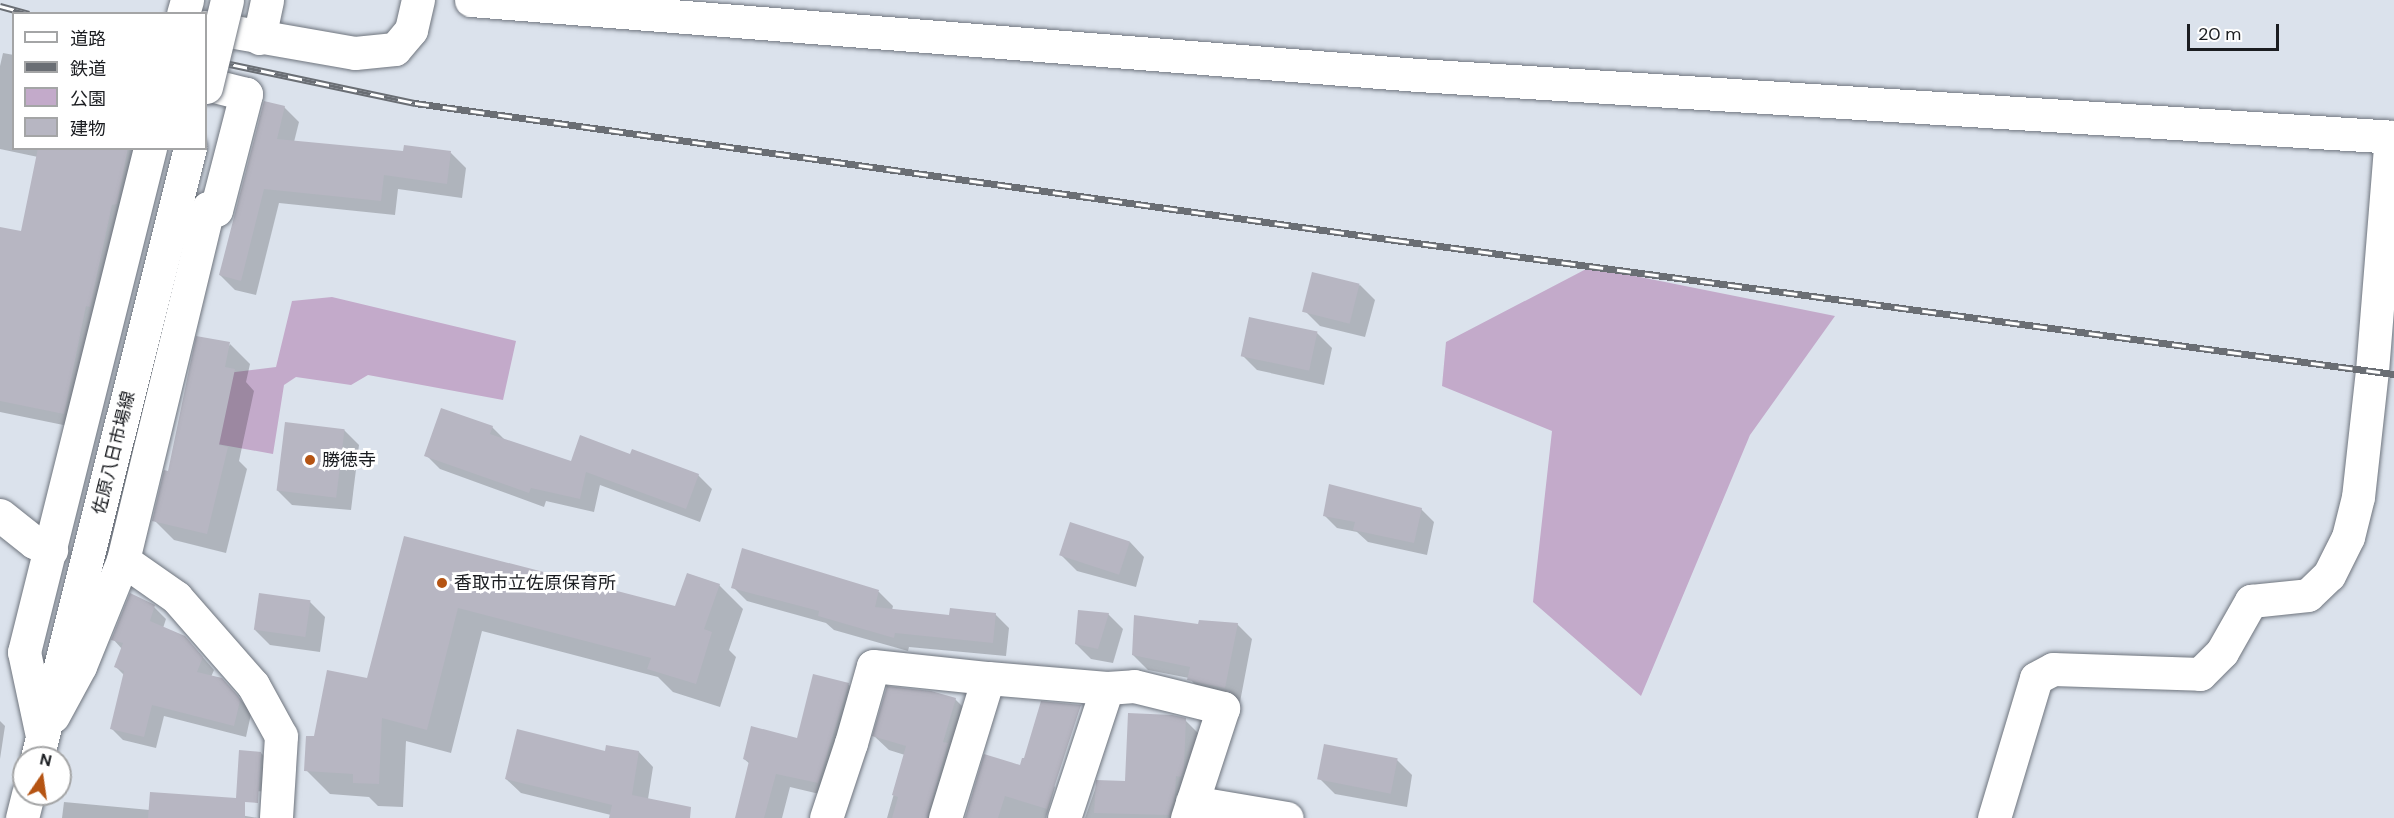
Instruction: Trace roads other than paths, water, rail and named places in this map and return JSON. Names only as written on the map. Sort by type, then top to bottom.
[{"type":"street","points":[[207,82],[227,0]]},
{"type":"street","points":[[259,38],[267,0]]},
{"type":"street","points":[[207,27],[356,53],[395,49],[411,30],[417,0]]},
{"type":"street","points":[[471,0],[1418,75],[2392,137],[2373,371],[2358,497],[2348,537],[2329,575],[2308,595],[2252,601],[2222,652],[2200,674],[2053,669],[2036,678],[1994,818]]},
{"type":"street","points":[[40,746],[80,666],[123,560],[208,208],[216,210],[246,94],[207,86]]},
{"type":"street","points":[[40,746],[24,652],[150,150]]},
{"type":"street","name":"佐原八日市場線","points":[[40,746],[189,150]]},
{"type":"street","points":[[0,514],[17,530],[51,550]]},
{"type":"street","points":[[123,560],[176,597],[253,685],[281,736],[276,818]]},
{"type":"street","points":[[826,818],[873,666],[988,678],[1107,687],[1134,686],[1222,708],[1190,810],[1287,818]]},
{"type":"street","points":[[945,818],[988,678]]},
{"type":"street","points":[[1064,818],[1107,687]]},
{"type":"railway","points":[[0,6],[22,12]]},
{"type":"railway","points":[[207,59],[415,103],[1395,240],[2394,374]]},
{"type":"place","name":"勝徳寺","points":[[310,460]]},
{"type":"place","name":"香取市立佐原保育所","points":[[442,583]]}]
